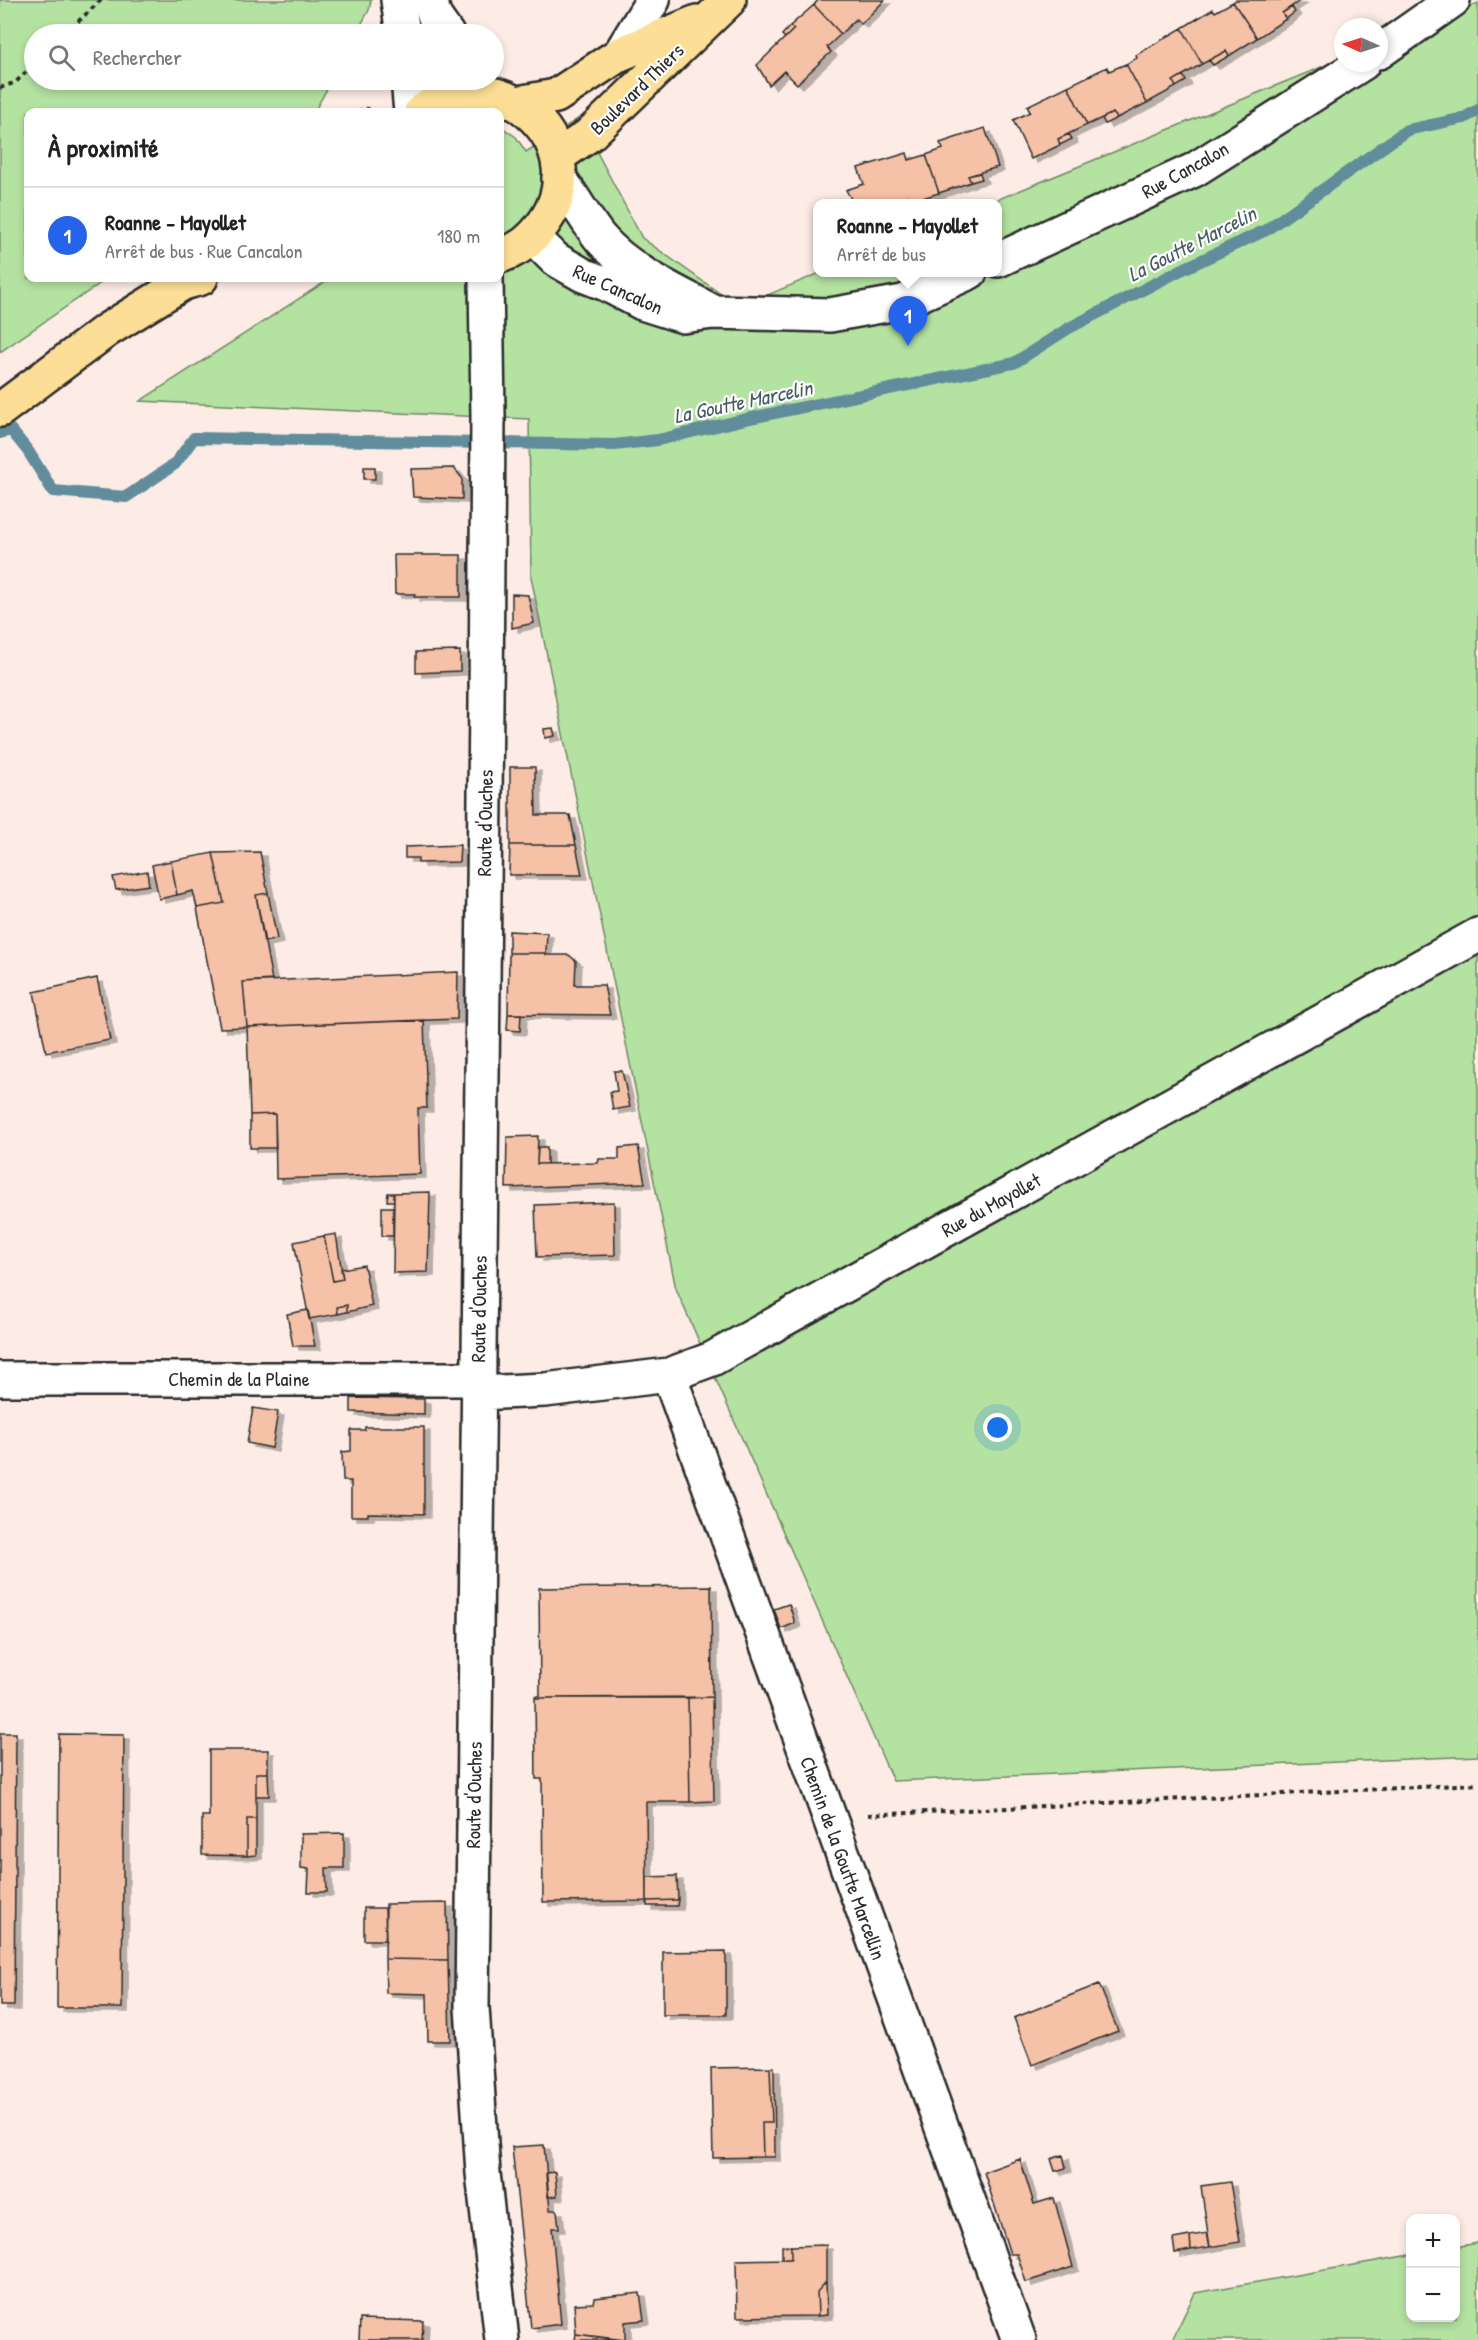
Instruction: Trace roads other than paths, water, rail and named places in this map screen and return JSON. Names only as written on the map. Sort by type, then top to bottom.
[{"type":"main road","name":"Boulevard Thiers","points":[[426,108],[433,103],[460,93],[495,92],[556,96],[620,54],[721,8]]},
{"type":"main road","name":"Boulevard Thiers","points":[[558,167],[721,8]]},
{"type":"main road","points":[[495,92],[536,117],[549,136],[558,167],[556,199],[547,219],[533,237],[512,252],[504,255]]},
{"type":"main road","points":[[0,410],[107,330],[186,282]]},
{"type":"street","points":[[398,0],[402,24]]},
{"type":"street","points":[[430,0],[435,17],[440,24]]},
{"type":"street","points":[[620,54],[653,0]]},
{"type":"street","points":[[1388,46],[1453,0]]},
{"type":"street","name":"Rue Cancalon","points":[[1002,258],[1194,170],[1349,72]]},
{"type":"street","points":[[409,90],[411,108]]},
{"type":"street","name":"Rue Cancalon","points":[[558,167],[574,197],[601,238],[637,270],[713,312]]},
{"type":"street","name":"Rue Cancalon","points":[[533,237],[555,259],[583,275],[642,303],[683,316],[713,312],[830,315],[903,302],[961,277]]},
{"type":"street","name":"Route d'Ouches","points":[[486,282],[488,472],[472,2007],[483,2173],[502,2340]]},
{"type":"street","name":"Rue du Mayollet","points":[[478,1386],[545,1390],[669,1375],[712,1359],[1478,935]]},
{"type":"street","name":"Chemin de la Goutte Marcellin","points":[[669,1375],[1019,2340]]},
{"type":"street","name":"Chemin de la Plaine","points":[[0,1379],[478,1386]]},
{"type":"waterway","name":"La Goutte Marcelin","points":[[0,433],[11,430],[28,451],[53,491],[126,497],[175,464],[194,438],[614,445],[658,440],[746,419],[1014,363],[1069,328],[1181,270],[1266,230],[1407,130],[1464,118],[1478,110]]},
{"type":"place","name":"Roanne - Mayollet","points":[[908,346]]}]
